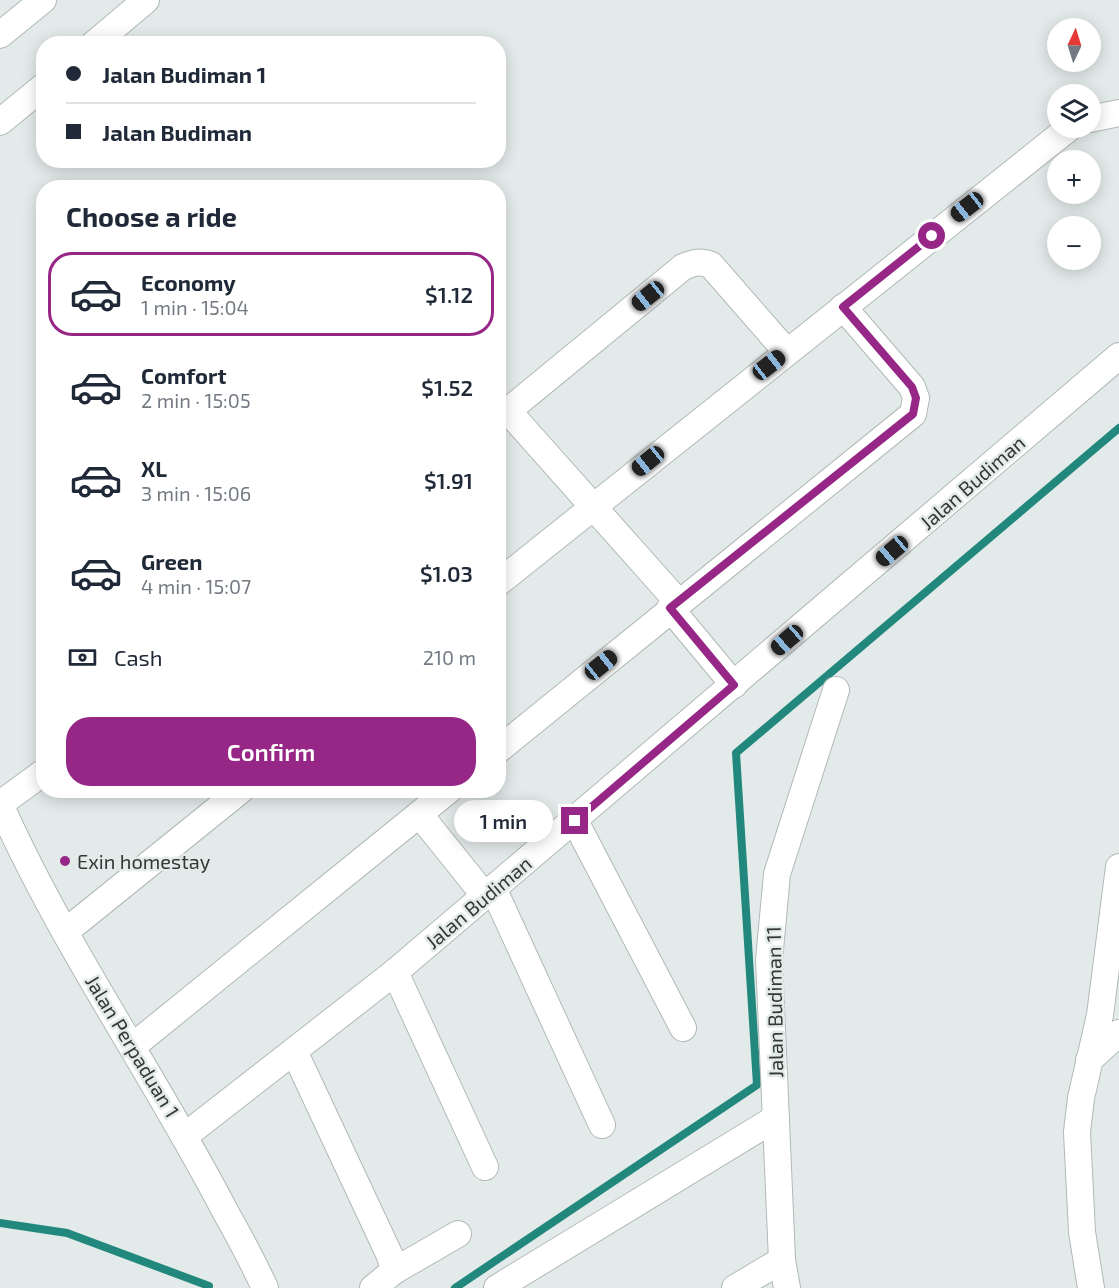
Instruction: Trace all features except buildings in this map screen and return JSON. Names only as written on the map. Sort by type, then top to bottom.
[{"type":"street","points":[[0,35],[43,0]]},
{"type":"street","points":[[103,36],[146,0]]},
{"type":"street","points":[[0,122],[36,93]]},
{"type":"street","points":[[506,576],[786,351],[1056,138]]},
{"type":"street","points":[[506,413],[683,267],[694,262],[701,261],[711,265],[786,351]]},
{"type":"street","points":[[506,743],[674,605],[913,414],[916,398],[912,387],[843,307]]},
{"type":"street","name":"Jalan Budiman","points":[[186,1135],[394,972],[575,821],[1119,356]]},
{"type":"street","points":[[506,418],[591,507],[674,605],[734,685]]},
{"type":"street","name":"Jalan Budiman 11","points":[[786,1288],[782,1260],[769,960],[777,874],[836,690]]},
{"type":"street","points":[[0,804],[36,778]]},
{"type":"street","points":[[65,932],[231,798]]},
{"type":"street","points":[[133,1046],[429,800],[489,892],[602,1125]]},
{"type":"street","name":"Jalan Perpaduan 1","points":[[0,804],[10,854],[65,932],[186,1135],[270,1287]]},
{"type":"street","points":[[575,821],[683,1028]]},
{"type":"street","points":[[1091,1288],[1082,1232],[1077,1132],[1089,1060],[1100,1015],[1106,950],[1119,867]]},
{"type":"street","points":[[1106,950],[1119,974]]},
{"type":"street","points":[[394,972],[485,1167]]},
{"type":"street","points":[[1089,1060],[1119,1033]]},
{"type":"street","points":[[294,1051],[390,1256],[394,1271]]},
{"type":"street","points":[[497,1288],[776,1118]]},
{"type":"street","points":[[373,1288],[394,1271],[458,1234]]},
{"type":"street","points":[[735,1288],[782,1260]]},
{"type":"waterway","points":[[455,1288],[757,1085],[736,753],[1119,428]]},
{"type":"waterway","points":[[0,1223],[67,1233],[209,1286]]},
{"type":"place","name":"Exin homestay","points":[[65,861]]},
{"type":"route","points":[[575,821],[734,685],[670,608],[913,414],[916,398],[912,387],[843,307],[932,236]]}]
